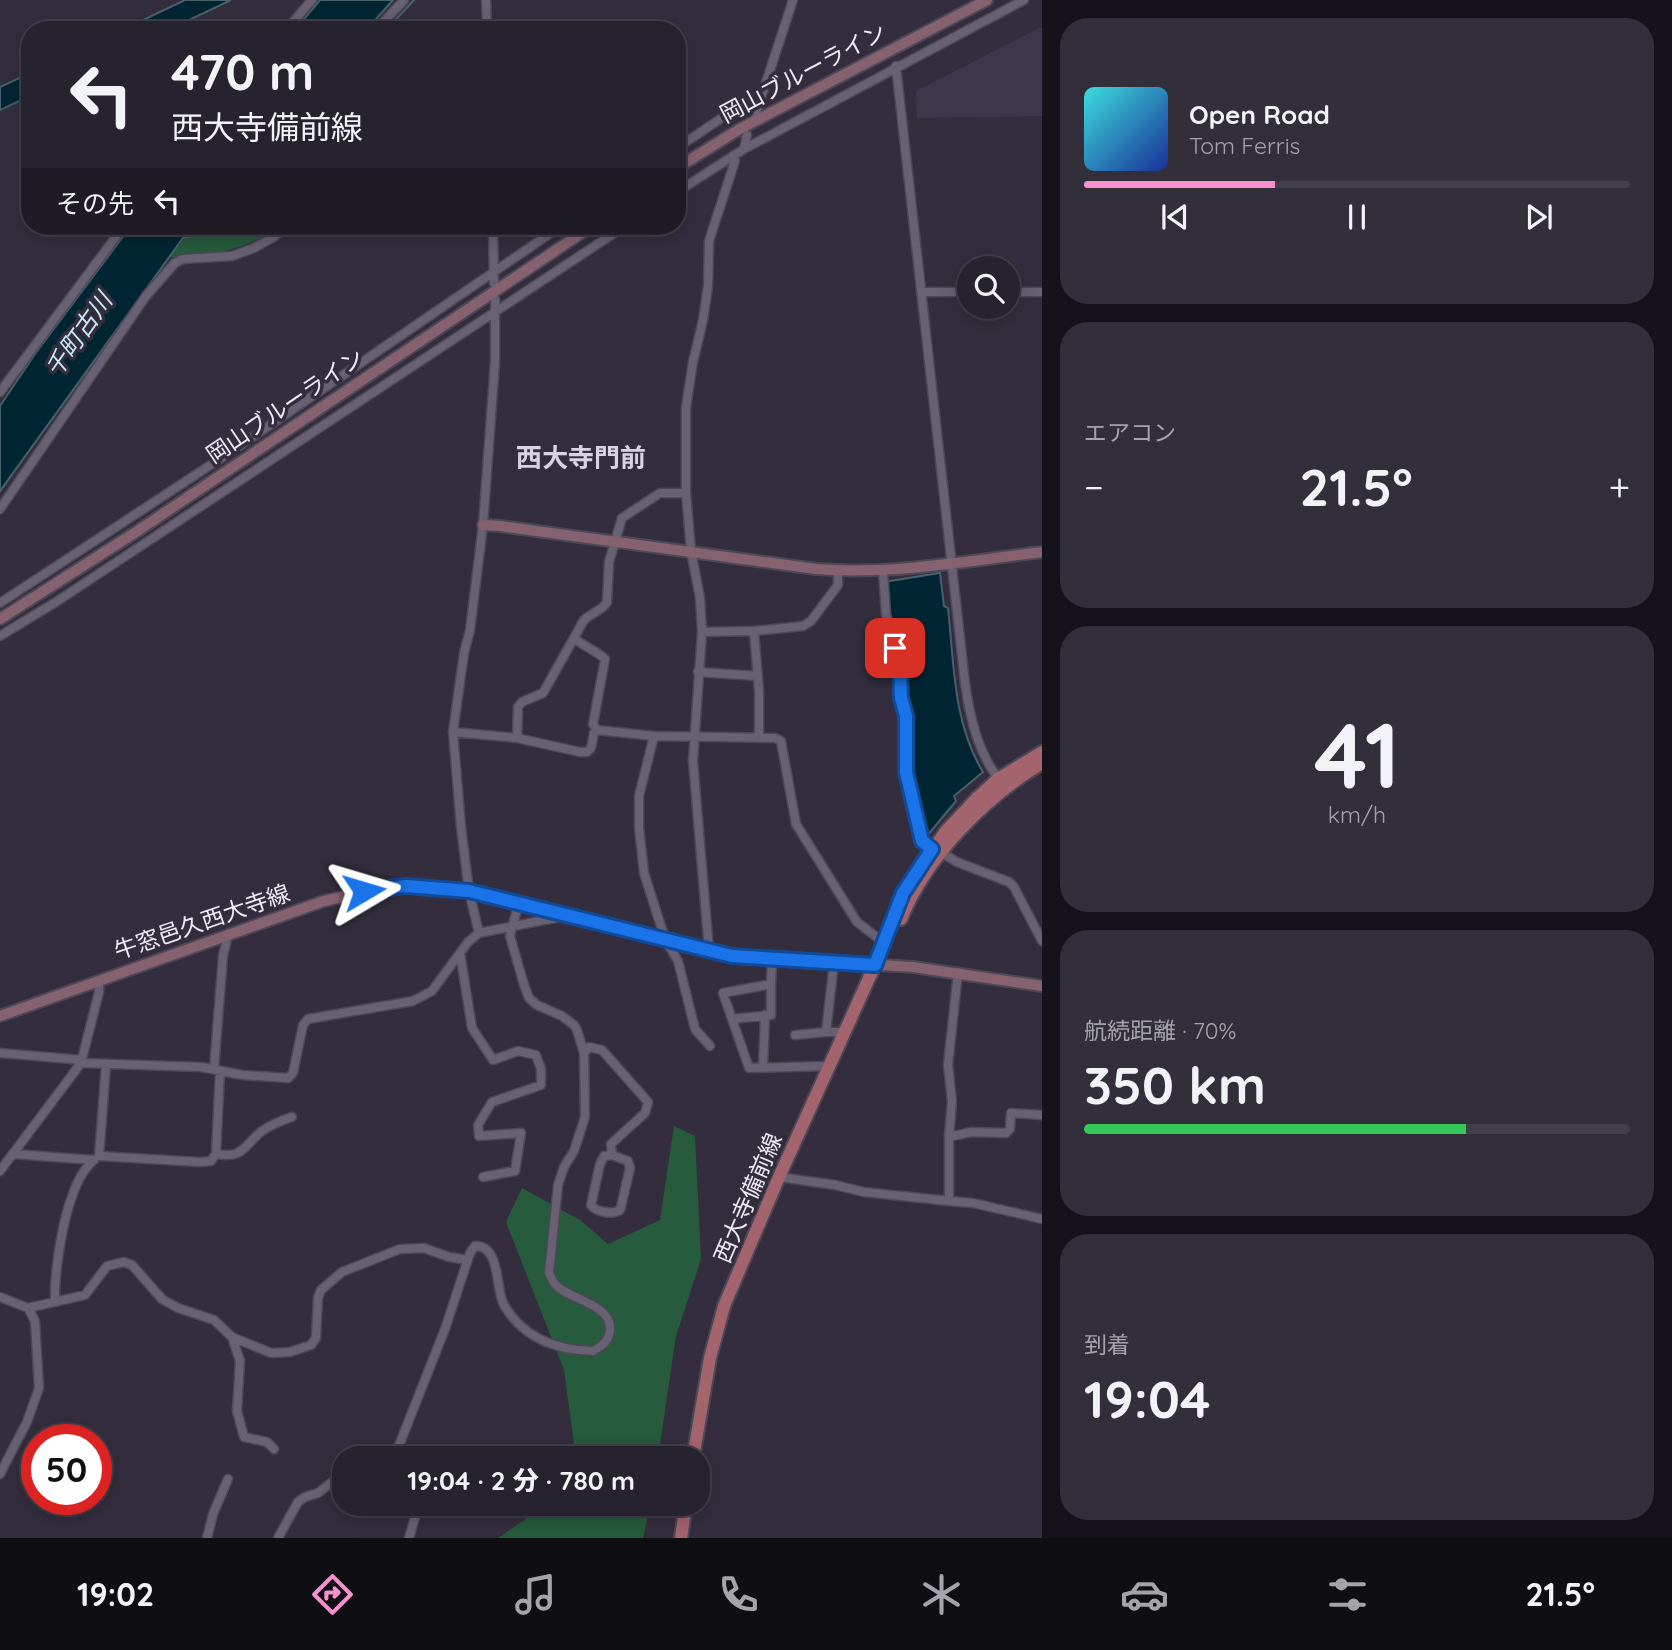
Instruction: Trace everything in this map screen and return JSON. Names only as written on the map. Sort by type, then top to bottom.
[{"type":"main road","name":"岡山ブルーライン","points":[[686,162],[738,130],[987,0]]},
{"type":"main road","name":"岡山ブルーライン","points":[[0,619],[206,485],[579,235]]},
{"type":"main road","points":[[483,525],[838,571],[883,571],[1042,552]]},
{"type":"main road","name":"西大寺備前線","points":[[875,965],[890,945],[946,831],[1042,752]]},
{"type":"main road","name":"西大寺備前線","points":[[1002,783],[1042,763]]},
{"type":"main road","name":"西大寺備前線","points":[[694,1446],[710,1358],[724,1306],[875,965],[903,893],[937,851]]},
{"type":"main road","name":"牛窓邑久西大寺線","points":[[0,1016],[324,901],[364,891],[406,886],[469,891],[732,956],[958,972],[1042,986]]},
{"type":"main road","points":[[681,1538],[684,1516]]},
{"type":"street","points":[[294,21],[312,0]]},
{"type":"street","points":[[384,21],[404,0]]},
{"type":"street","points":[[486,0],[487,21]]},
{"type":"street","points":[[756,113],[793,0]]},
{"type":"street","points":[[686,186],[744,149],[1024,0]]},
{"type":"street","points":[[896,66],[969,710],[981,748],[1002,783]]},
{"type":"street","points":[[686,142],[735,109],[761,99]]},
{"type":"street","points":[[744,149],[747,135]]},
{"type":"street","points":[[709,950],[693,761],[702,632],[686,493],[686,407],[692,362],[703,320],[708,286],[709,241],[735,161],[734,155]]},
{"type":"street","points":[[0,392],[117,235]]},
{"type":"street","points":[[0,509],[146,296],[175,263],[183,259],[232,256],[254,248],[276,235]]},
{"type":"street","points":[[493,235],[494,283]]},
{"type":"street","points":[[0,603],[41,582],[237,452],[548,235]]},
{"type":"street","points":[[0,636],[249,469],[495,313],[612,235]]},
{"type":"street","points":[[922,292],[957,292]]},
{"type":"street","points":[[1020,292],[1042,292]]},
{"type":"street","points":[[479,933],[469,891],[453,732],[464,653],[470,630],[483,525],[495,362],[495,299]]},
{"type":"street","points":[[517,737],[518,707],[522,702],[543,693],[584,620],[590,613],[604,607],[607,601],[609,562],[622,518],[660,493],[686,493]]},
{"type":"street","points":[[702,632],[803,626],[811,621],[838,585],[838,571]]},
{"type":"street","points":[[883,571],[886,614],[900,667],[901,698],[906,716],[906,772],[922,841],[957,862],[1009,882],[1042,940]]},
{"type":"street","points":[[754,631],[759,737]]},
{"type":"street","points":[[574,638],[585,648],[598,652],[605,659],[593,724],[597,730]]},
{"type":"street","points":[[698,672],[758,676]]},
{"type":"street","points":[[453,732],[517,737],[569,751],[587,752],[597,730]]},
{"type":"street","points":[[597,730],[654,736],[759,737],[781,741],[796,824],[857,922],[883,942]]},
{"type":"street","points":[[654,736],[639,796],[644,873],[665,939],[678,961],[695,1029],[710,1046]]},
{"type":"street","points":[[399,1446],[475,1246],[488,1250],[493,1260],[502,1302],[516,1322],[530,1335],[566,1349],[593,1351],[607,1340],[610,1328],[609,1320],[603,1312],[555,1284],[549,1273],[558,1185],[564,1167],[574,1151],[585,1116],[584,1054],[574,1025],[529,998],[510,936],[519,902]]},
{"type":"street","points":[[0,1053],[106,1065],[217,1070],[288,1078],[293,1073],[303,1025],[307,1019],[413,1002],[432,991],[468,942],[479,933],[571,915]]},
{"type":"street","points":[[13,1154],[211,1161],[216,1154],[223,956],[228,935]]},
{"type":"street","points":[[460,953],[472,1028],[493,1060],[518,1051],[536,1055],[541,1069],[541,1085],[492,1102],[478,1125],[480,1136],[521,1133],[515,1171],[483,1177]]},
{"type":"street","points":[[732,1019],[771,1015],[772,960]]},
{"type":"street","points":[[826,1032],[834,963]]},
{"type":"street","points":[[948,1201],[952,1101],[948,1065],[958,972]]},
{"type":"street","points":[[0,1171],[82,1062],[99,992],[99,981]]},
{"type":"street","points":[[771,984],[723,993],[748,1068],[828,1066]]},
{"type":"street","points":[[764,1068],[765,1015]]},
{"type":"street","points":[[795,1035],[844,1032]]},
{"type":"street","points":[[584,1054],[589,1047],[602,1050],[648,1102],[645,1113],[611,1144],[612,1155]]},
{"type":"street","points":[[55,1301],[55,1276],[69,1207],[85,1170],[96,1158],[106,1065]]},
{"type":"street","points":[[949,1137],[971,1132],[1006,1133],[1010,1129],[1011,1113],[1042,1115]]},
{"type":"street","points":[[216,1154],[230,1156],[244,1150],[261,1132],[292,1117]]},
{"type":"street","points":[[612,1155],[628,1161],[630,1168],[621,1207],[614,1213],[595,1209],[591,1202],[601,1160],[604,1156],[612,1155]]},
{"type":"street","points":[[779,1177],[863,1192],[973,1203],[1042,1219]]},
{"type":"street","points":[[232,1337],[271,1353],[290,1352],[311,1345],[316,1338],[318,1298],[321,1290],[342,1272],[400,1249],[424,1248],[449,1257],[468,1260]]},
{"type":"street","points":[[0,1297],[28,1308],[85,1295],[95,1285],[102,1270],[115,1263],[124,1262],[138,1270],[162,1300],[214,1320],[232,1337],[240,1361],[237,1411],[244,1437],[267,1441],[274,1449]]},
{"type":"street","points":[[0,1474],[27,1423],[39,1388],[37,1331],[28,1308]]},
{"type":"street","points":[[207,1538],[213,1514],[228,1479]]},
{"type":"street","points":[[278,1538],[298,1502],[318,1493],[332,1482]]},
{"type":"street","points":[[409,1538],[415,1516]]},
{"type":"shaded area","points":[[1042,28],[1042,116],[917,118],[916,91]]},
{"type":"green space","points":[[197,235],[264,235],[230,250],[175,259],[170,256],[184,238]]},
{"type":"green space","points":[[674,1126],[695,1136],[701,1259],[676,1336],[660,1446],[574,1446],[564,1370],[506,1222],[522,1188],[580,1220],[608,1244],[660,1220]]},
{"type":"green space","points":[[530,1516],[648,1516],[643,1538],[498,1538]]},
{"type":"water","points":[[185,0],[231,0],[187,21],[141,21]]},
{"type":"water","points":[[320,0],[393,0],[374,21],[302,21]]},
{"type":"water","points":[[21,77],[21,100],[0,110],[0,87]]},
{"type":"water","name":"千町古川","points":[[124,235],[198,235],[183,238],[0,491],[0,406],[35,354]]},
{"type":"water","points":[[940,573],[944,606],[948,608],[960,713],[973,753],[983,772],[954,796],[956,801],[927,836],[911,774],[910,716],[885,584]]},
{"type":"waterway","points":[[394,21],[414,0]]},
{"type":"district","name":"西大寺門前","points":[[581,458]]},
{"type":"route","points":[[364,891],[406,886],[469,891],[732,956],[875,965],[903,893],[932,849],[922,841],[906,772],[906,716],[895,648]]}]
